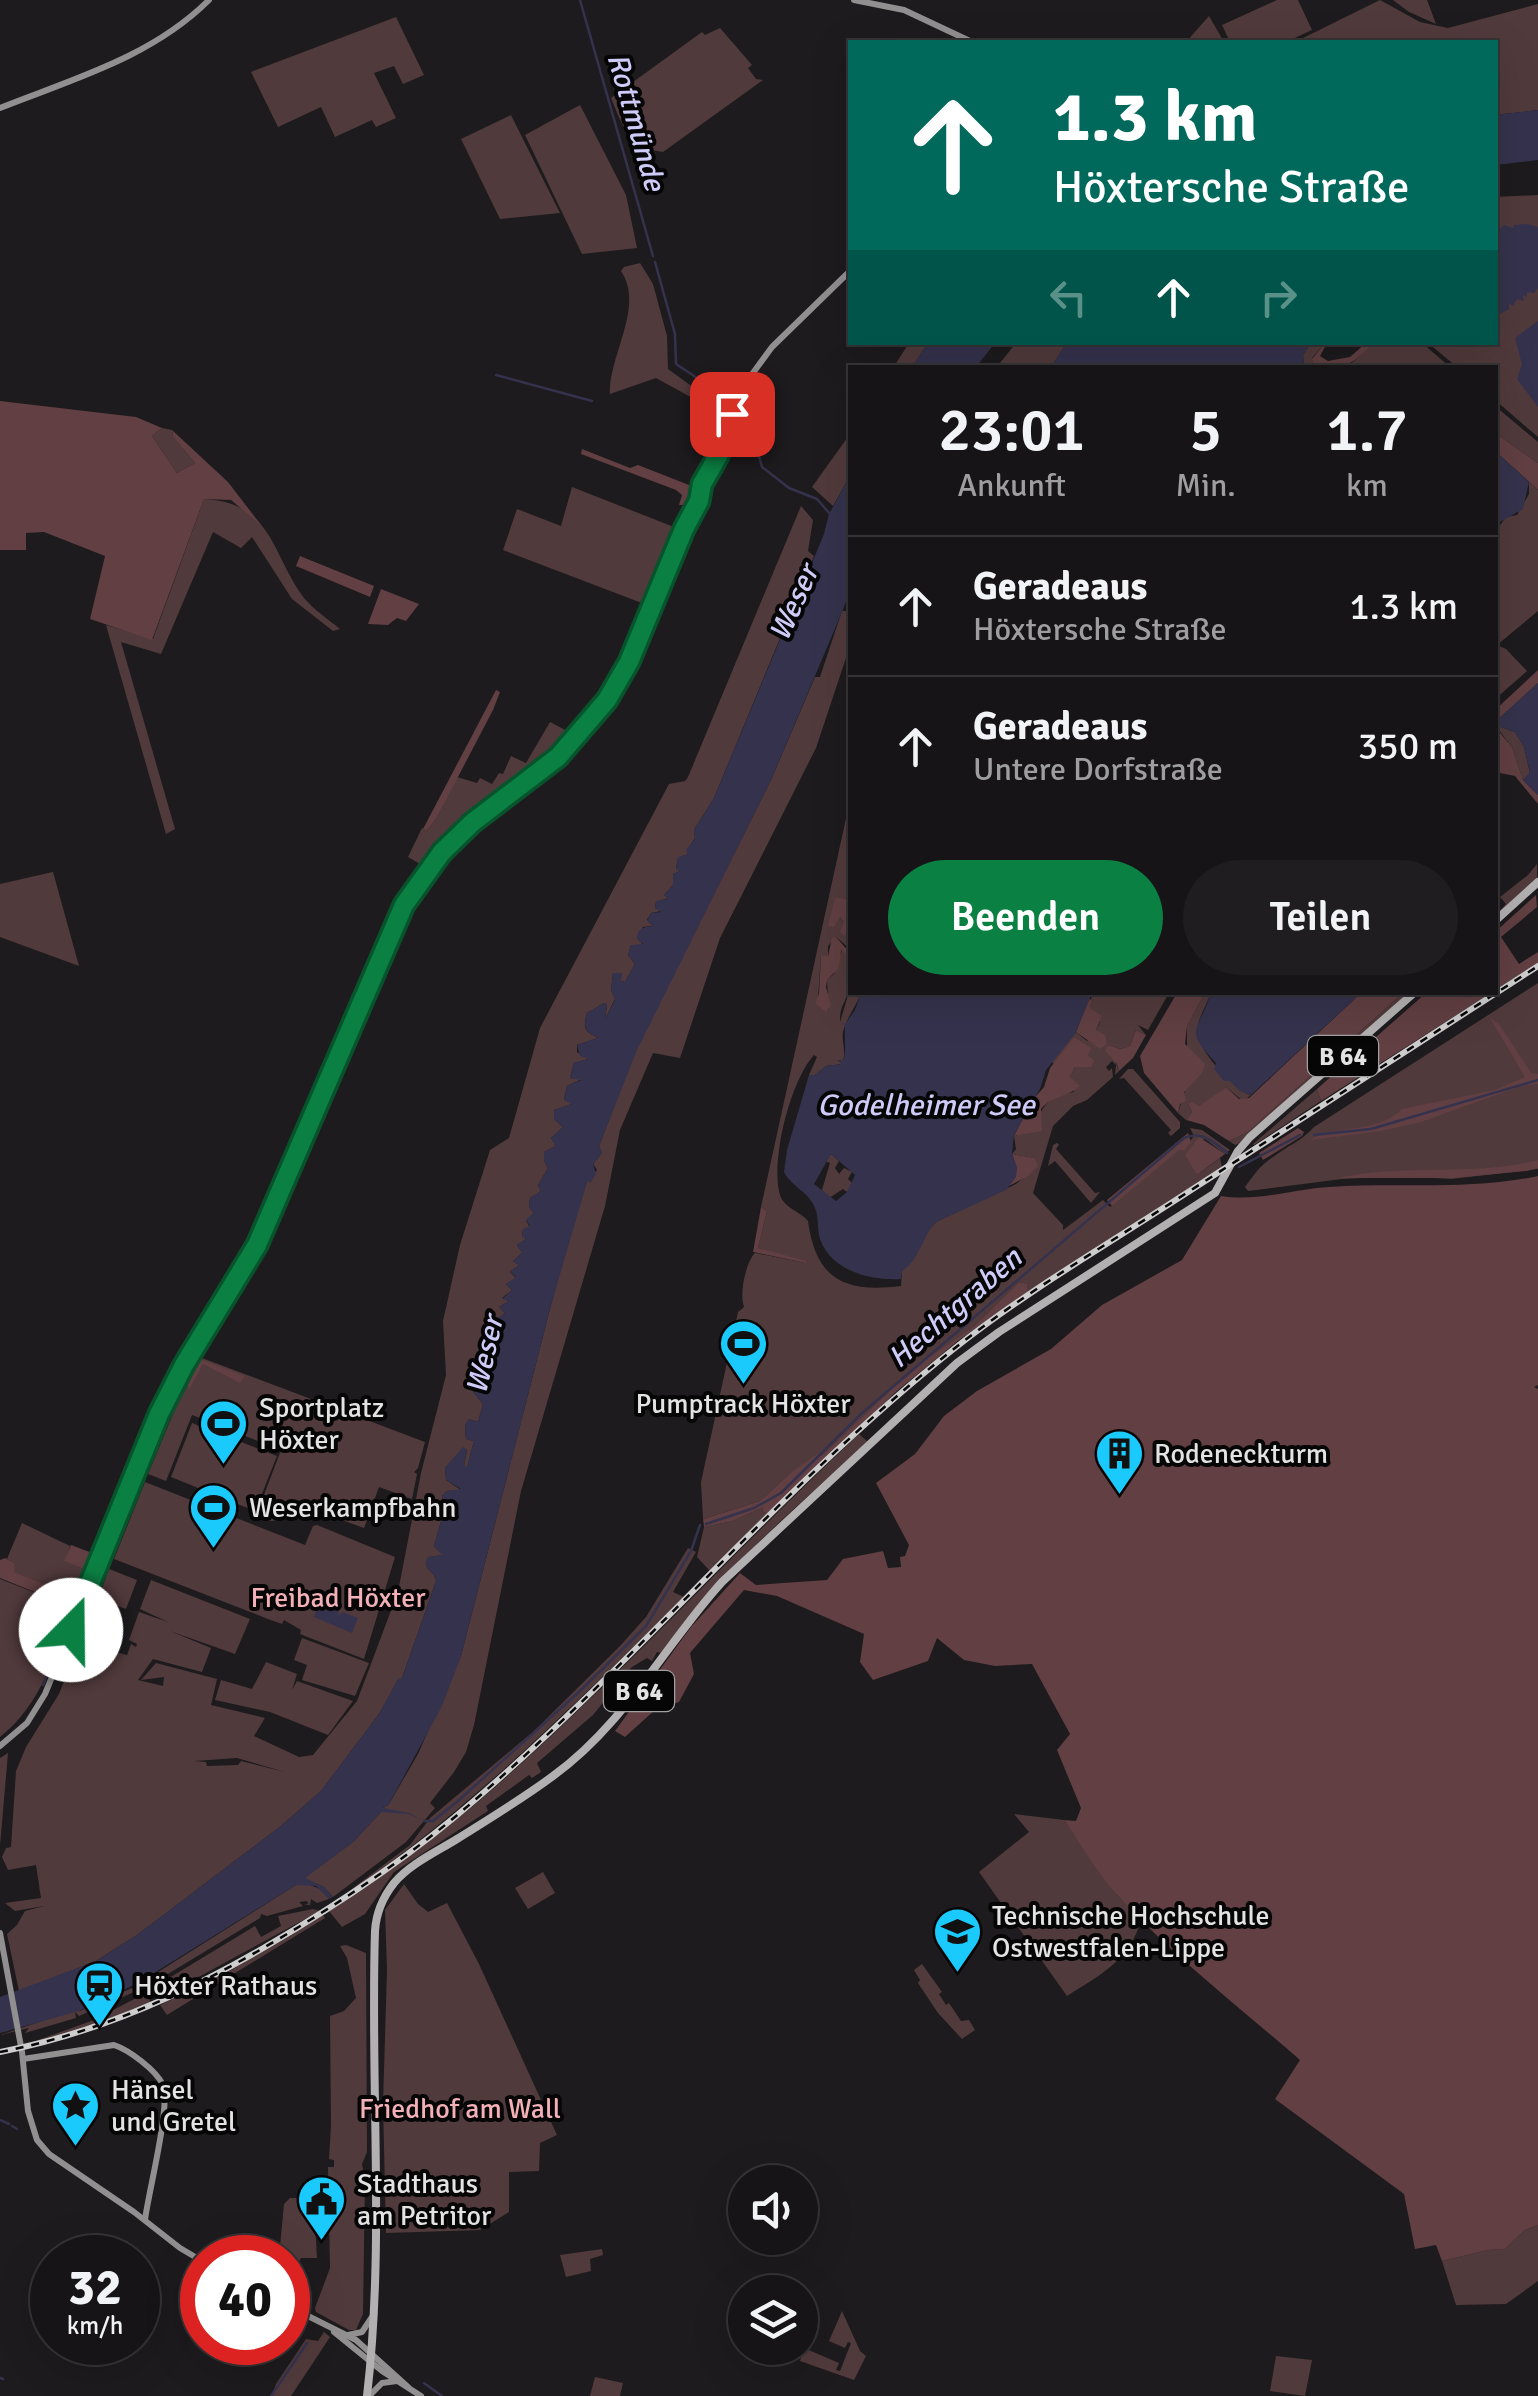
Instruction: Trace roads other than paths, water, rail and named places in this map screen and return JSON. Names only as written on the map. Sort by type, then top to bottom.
[{"type":"main road","points":[[1498,918],[1538,882]]},
{"type":"main road","name":"B 64","points":[[368,2396],[373,2315],[374,1932],[383,1900],[395,1882],[420,1861],[505,1809],[579,1756],[636,1696],[722,1582],[957,1364],[999,1332],[1215,1193],[1242,1146],[1412,995]]},
{"type":"street","points":[[0,108],[142,51],[209,0]]},
{"type":"street","points":[[854,0],[904,10],[968,40]]},
{"type":"street","points":[[0,1746],[26,1723],[47,1690],[159,1414],[257,1245],[408,899],[427,870],[464,830],[538,774],[586,727],[607,700],[629,662],[738,400],[767,353],[848,273]]},
{"type":"street","points":[[0,1933],[35,2135],[49,2154],[180,2247]]},
{"type":"street","points":[[23,2059],[114,2045],[128,2052],[160,2081],[164,2098],[145,2220]]},
{"type":"street","points":[[347,2335],[364,2330],[373,2315]]},
{"type":"street","points":[[310,2318],[371,2350],[408,2387]]},
{"type":"street","points":[[325,2326],[421,2396]]},
{"type":"street","points":[[368,2396],[382,2383],[398,2382]]},
{"type":"water","points":[[1538,110],[1538,160],[1498,165],[1498,115]]},
{"type":"water","points":[[1498,227],[1538,227],[1538,288],[1534,293],[1527,292],[1527,297],[1523,295],[1524,301],[1517,299],[1513,306],[1509,303],[1509,309],[1498,315]]},
{"type":"water","points":[[1538,321],[1538,407],[1517,379],[1522,364],[1515,338]]},
{"type":"water","points":[[926,345],[993,345],[978,365],[913,365]]},
{"type":"water","points":[[1310,345],[1303,355],[1304,365],[1052,365],[1064,347]]},
{"type":"water","points":[[1498,454],[1529,482],[1523,509],[1498,523]]},
{"type":"water","points":[[848,480],[848,596],[771,780],[637,1050],[599,1146],[602,1153],[593,1164],[596,1174],[587,1182],[551,1305],[461,1656],[442,1706],[389,1804],[383,1808],[409,1813],[423,1820],[408,1814],[381,1812],[353,1842],[305,1878],[324,1887],[333,1897],[329,1899],[316,1886],[296,1885],[138,1983],[79,2011],[0,2033],[0,1997],[96,1961],[137,1935],[321,1791],[402,1678],[436,1581],[426,1561],[428,1557],[442,1555],[434,1546],[443,1514],[455,1511],[445,1508],[442,1496],[461,1489],[446,1480],[445,1468],[463,1447],[467,1450],[467,1466],[474,1441],[466,1439],[465,1425],[469,1419],[478,1422],[483,1404],[473,1392],[487,1385],[478,1375],[493,1364],[486,1358],[487,1350],[498,1345],[490,1344],[487,1337],[502,1326],[496,1320],[505,1313],[499,1307],[509,1301],[502,1299],[512,1290],[506,1284],[516,1277],[510,1272],[519,1265],[513,1261],[522,1253],[517,1245],[526,1239],[523,1229],[530,1226],[526,1220],[533,1213],[530,1198],[541,1191],[538,1185],[548,1168],[544,1152],[555,1146],[551,1138],[563,1127],[554,1119],[554,1110],[572,1104],[564,1100],[567,1086],[581,1080],[570,1078],[574,1063],[588,1059],[580,1056],[577,1045],[598,1038],[586,1030],[587,1013],[607,1004],[605,1019],[615,1000],[611,990],[613,973],[622,973],[621,981],[625,982],[635,964],[628,955],[631,945],[643,944],[637,939],[638,932],[653,926],[647,921],[651,913],[661,912],[655,908],[656,901],[667,899],[664,895],[673,885],[673,874],[680,871],[676,869],[678,857],[688,854],[686,850],[695,839],[694,830],[714,798],[829,514]]},
{"type":"water","points":[[1538,683],[1538,795],[1523,780],[1530,772],[1524,747],[1515,732],[1498,726],[1498,719]]},
{"type":"water","name":"Godelheimer See","points":[[860,995],[1091,995],[1075,1034],[1046,1070],[1040,1089],[1014,1135],[1016,1177],[1006,1190],[936,1222],[913,1261],[902,1271],[901,1279],[865,1276],[833,1259],[820,1239],[812,1202],[784,1172],[809,1075],[826,1066],[842,1064],[837,1060],[843,1061],[845,1053],[845,1025],[841,1023],[845,1024]],"holes":[[[831,1154],[855,1175],[847,1192],[836,1201],[814,1184]]]},
{"type":"water","points":[[1210,995],[1359,995],[1251,1095],[1224,1081],[1214,1069],[1216,1063],[1196,1036]]},
{"type":"water","points":[[323,1593],[335,1598],[331,1607],[339,1611],[338,1616],[342,1612],[358,1618],[352,1633],[314,1617]]},
{"type":"waterway","name":"Rottmünde","points":[[580,0],[653,256]]},
{"type":"waterway","name":"Rottmünde","points":[[655,262],[675,334],[676,364],[741,407],[748,416],[762,467],[789,488],[817,499],[830,514]]},
{"type":"waterway","points":[[496,375],[592,401]]},
{"type":"waterway","points":[[424,864],[459,829],[572,736]]},
{"type":"waterway","points":[[495,815],[584,743]]},
{"type":"waterway","points":[[471,834],[490,818]]},
{"type":"waterway","points":[[451,854],[467,837]]},
{"type":"waterway","points":[[435,872],[447,858]]},
{"type":"waterway","points":[[404,893],[420,870]]},
{"type":"waterway","points":[[418,898],[432,877]]},
{"type":"waterway","points":[[392,916],[401,898]]},
{"type":"waterway","points":[[404,923],[415,903]]},
{"type":"waterway","points":[[383,935],[389,921]]},
{"type":"waterway","points":[[392,951],[401,929]]},
{"type":"waterway","points":[[364,980],[381,941]]},
{"type":"waterway","points":[[380,979],[390,955]]},
{"type":"waterway","points":[[359,993],[362,985]]},
{"type":"waterway","points":[[373,994],[377,985]]},
{"type":"waterway","points":[[368,1006],[371,998]]},
{"type":"waterway","points":[[351,1011],[356,999]]},
{"type":"waterway","points":[[356,1034],[366,1011]]},
{"type":"waterway","points":[[339,1040],[349,1017]]},
{"type":"waterway","points":[[345,1062],[354,1039]]},
{"type":"waterway","points":[[331,1061],[337,1045]]},
{"type":"waterway","points":[[319,1088],[328,1066]]},
{"type":"waterway","points":[[331,1094],[343,1066]]},
{"type":"waterway","name":"Hechtgraben","points":[[1314,1135],[1371,1129],[1538,1080]]},
{"type":"waterway","points":[[307,1117],[316,1094]]},
{"type":"waterway","points":[[319,1123],[329,1099]]},
{"type":"waterway","points":[[299,1135],[305,1122]]},
{"type":"waterway","points":[[307,1152],[318,1126]]},
{"type":"waterway","name":"Hechtgraben","points":[[1239,1167],[1300,1135]]},
{"type":"waterway","name":"Hechtgraben","points":[[706,1524],[754,1508],[781,1493],[861,1414],[1184,1138],[1202,1136],[1227,1153]]},
{"type":"waterway","points":[[290,1158],[297,1140]]},
{"type":"waterway","points":[[297,1175],[305,1157]]},
{"type":"waterway","points":[[278,1185],[288,1162]]},
{"type":"waterway","points":[[291,1189],[295,1180]]},
{"type":"waterway","points":[[267,1210],[275,1191]]},
{"type":"waterway","points":[[282,1211],[289,1194]]},
{"type":"waterway","points":[[261,1256],[281,1214]]},
{"type":"waterway","points":[[249,1248],[265,1215]]},
{"type":"waterway","points":[[223,1292],[246,1254]]},
{"type":"waterway","points":[[243,1288],[258,1260]]},
{"type":"waterway","points":[[227,1311],[240,1292]]},
{"type":"waterway","points":[[200,1327],[218,1300]]},
{"type":"waterway","points":[[204,1347],[225,1315]]},
{"type":"waterway","points":[[190,1345],[198,1331]]},
{"type":"waterway","points":[[149,1424],[188,1348]]},
{"type":"waterway","points":[[183,1383],[202,1351]]},
{"type":"waterway","points":[[144,1471],[180,1389]]},
{"type":"waterway","points":[[136,1455],[147,1429]]},
{"type":"waterway","points":[[117,1501],[134,1461]]},
{"type":"waterway","points":[[112,1557],[139,1490]]},
{"type":"waterway","points":[[109,1522],[115,1506]]},
{"type":"waterway","name":"Hechtgraben","points":[[424,1821],[433,1821],[458,1801],[646,1626],[691,1551],[700,1525]]},
{"type":"waterway","points":[[101,1541],[107,1527]]},
{"type":"waterway","points":[[78,1597],[100,1545]]},
{"type":"waterway","points":[[94,1602],[109,1564]]},
{"type":"waterway","points":[[71,1617],[76,1603]]},
{"type":"waterway","points":[[60,1643],[69,1621]]},
{"type":"waterway","points":[[43,1685],[58,1648]]},
{"type":"waterway","points":[[0,2120],[9,2124]]},
{"type":"waterway","points":[[12,2126],[17,2129]]},
{"type":"waterway","points":[[271,2396],[292,2365]]},
{"type":"waterway","points":[[424,2383],[442,2396]]},
{"type":"railway","points":[[1498,992],[1538,966]]},
{"type":"railway","points":[[0,2052],[70,2035],[170,1997],[265,1947],[374,1878],[451,1820],[537,1744],[831,1456],[955,1348],[1068,1268],[1493,995]]},
{"type":"place","name":"Pumptrack Höxter","points":[[743,1386]]},
{"type":"place","name":"Sportplatz Höxter","points":[[224,1466]]},
{"type":"place","name":"Rodeneckturm","points":[[1119,1496]]},
{"type":"place","name":"Weserkampfbahn","points":[[214,1550]]},
{"type":"place","name":"Technische Hochschule Ostwestfalen-Lippe","points":[[957,1974]]},
{"type":"place","name":"Höxter Rathaus","points":[[99,2028]]},
{"type":"place","name":"Hänsel und Gretel","points":[[76,2148]]},
{"type":"place","name":"Stadthaus am Petritor","points":[[322,2242]]},
{"type":"water label","name":"Weser","points":[[794,603]]},
{"type":"water label","name":"Weser","points":[[485,1355]]},
{"type":"park label","name":"Freibad Höxter","points":[[338,1598]]},
{"type":"park label","name":"Friedhof am Wall","points":[[460,2109]]}]
